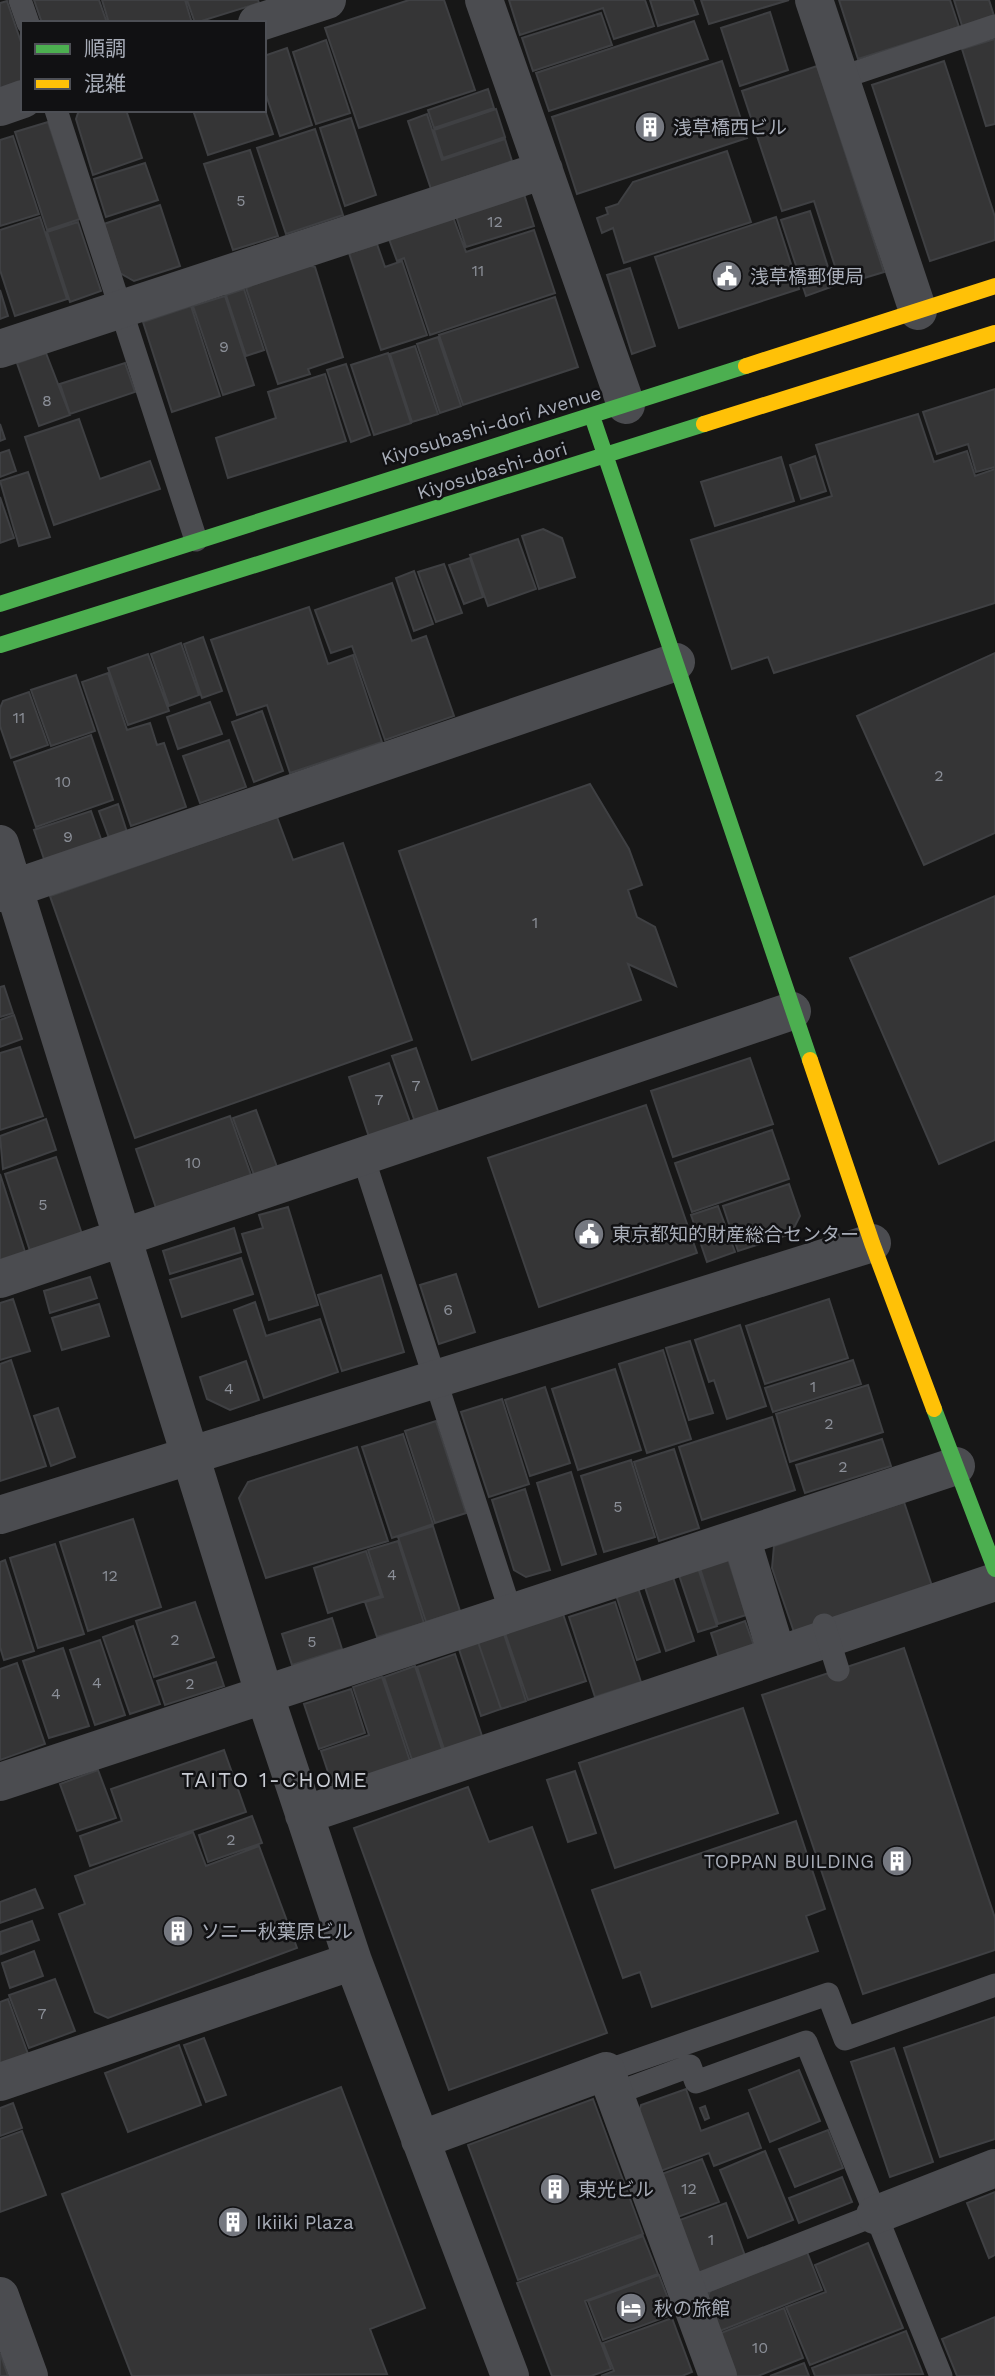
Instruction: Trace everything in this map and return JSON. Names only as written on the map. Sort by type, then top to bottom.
[{"type":"street","points":[[263,21],[327,0]]},
{"type":"street","points":[[484,0],[544,170],[609,411],[606,457],[872,1243],[995,1569]]},
{"type":"street","points":[[814,0],[918,311]]},
{"type":"street","points":[[0,107],[21,100]]},
{"type":"street","points":[[0,349],[544,170]]},
{"type":"street","name":"Kiyosubashi-dori Avenue","points":[[0,604],[995,286]]},
{"type":"street","name":"Kiyosubashi-dori","points":[[0,645],[995,333]]},
{"type":"street","points":[[7,891],[676,662]]},
{"type":"street","points":[[0,844],[7,891],[124,1239],[304,1815],[353,1961],[510,2376]]},
{"type":"street","points":[[0,1279],[792,1011]]},
{"type":"street","points":[[0,1515],[872,1243]]},
{"type":"street","points":[[0,1782],[956,1466]]},
{"type":"street","points":[[741,1537],[777,1655]]},
{"type":"street","points":[[304,1815],[995,1582]]},
{"type":"street","points":[[0,2082],[353,1961]]},
{"type":"street","points":[[420,2140],[610,2082],[718,2376]]},
{"type":"street","points":[[875,2215],[995,2168]]},
{"type":"street","points":[[0,2296],[29,2376]]},
{"type":"lane","points":[[20,0],[27,21]]},
{"type":"lane","points":[[840,78],[995,26]]},
{"type":"lane","points":[[57,112],[196,540]]},
{"type":"lane","points":[[363,1157],[511,1613]]},
{"type":"lane","points":[[824,1625],[838,1670]]},
{"type":"lane","points":[[610,2082],[828,1994],[845,2039],[995,1985]]},
{"type":"lane","points":[[610,2082],[690,2066],[695,2082],[806,2042],[941,2376]]},
{"type":"lane","points":[[686,2290],[875,2215]]},
{"type":"building","points":[[34,0],[99,0],[106,21],[41,21]]},
{"type":"building","points":[[102,0],[185,0],[191,21],[108,21]]},
{"type":"building","points":[[187,0],[258,0],[259,3],[201,21],[194,21]]},
{"type":"building","points":[[409,0],[444,0],[475,90],[359,128],[325,28]]},
{"type":"building","points":[[509,0],[645,0],[654,26],[614,39],[603,8],[520,35]]},
{"type":"building","points":[[650,0],[693,0],[698,14],[658,26]]},
{"type":"building","points":[[701,0],[789,0],[709,24]]},
{"type":"building","points":[[839,0],[950,0],[959,27],[858,59]]},
{"type":"building","points":[[954,0],[989,0],[995,19],[963,29]]},
{"type":"building","points":[[7,1],[21,42],[21,82],[0,89],[0,3]]},
{"type":"building","points":[[770,12],[788,70],[740,86],[721,28]]},
{"type":"building","points":[[601,13],[612,45],[533,71],[522,38]]},
{"type":"building","points":[[694,21],[708,59],[549,111],[536,73]]},
{"type":"building","points":[[995,39],[995,124],[986,126],[962,49]]},
{"type":"building","points":[[326,40],[350,113],[316,124],[293,52]]},
{"type":"building","points":[[287,48],[312,125],[280,136],[266,95],[266,55]]},
{"type":"building","name":"浅草橋西ビル","points":[[722,61],[747,138],[577,194],[552,117]]},
{"type":"building","points":[[944,61],[995,217],[995,240],[930,261],[872,85]]},
{"type":"building","points":[[817,66],[884,272],[841,285],[814,201],[782,211],[742,91]]},
{"type":"building","points":[[488,89],[494,108],[434,128],[428,110]]},
{"type":"building","points":[[496,109],[505,137],[443,158],[434,130]]},
{"type":"building","points":[[78,112],[127,112],[142,158],[93,175],[76,119]]},
{"type":"building","points":[[194,112],[266,112],[273,134],[208,155]]},
{"type":"building","points":[[427,114],[442,160],[505,139],[512,161],[431,189],[408,121]]},
{"type":"building","points":[[351,118],[376,195],[345,206],[320,128]]},
{"type":"building","points":[[48,122],[80,219],[47,230],[15,132]]},
{"type":"building","points":[[315,129],[343,215],[286,234],[257,148]]},
{"type":"building","points":[[13,136],[39,214],[0,226],[0,140]]},
{"type":"building","points":[[250,150],[278,236],[233,250],[204,164]]},
{"type":"building","points":[[727,151],[751,222],[624,263],[613,228],[602,233],[597,218],[608,214],[606,208],[618,204],[633,182]]},
{"type":"building","points":[[145,163],[158,200],[106,217],[94,179]]},
{"type":"building","points":[[524,194],[534,226],[466,247],[456,216]]},
{"type":"building","points":[[160,205],[180,266],[134,281],[120,273],[104,224]]},
{"type":"building","points":[[810,211],[834,286],[806,296],[781,220]]},
{"type":"building","points":[[40,217],[67,299],[15,316],[0,270],[0,230]]},
{"type":"building","points":[[453,217],[466,252],[534,230],[555,293],[430,335],[404,258],[397,261],[389,239]]},
{"type":"building","points":[[776,217],[799,289],[679,328],[655,257]]},
{"type":"building","points":[[78,222],[101,291],[70,302],[47,232]]},
{"type":"building","points":[[377,244],[385,267],[402,261],[427,335],[381,350],[349,253]]},
{"type":"building","points":[[303,264],[315,267],[343,357],[308,369],[310,374],[278,384],[246,288]]},
{"type":"building","points":[[630,268],[655,346],[632,354],[607,275]]},
{"type":"building","points":[[244,289],[264,350],[246,356],[226,295]]},
{"type":"building","points":[[0,290],[8,316],[0,319]]},
{"type":"building","points":[[225,296],[254,385],[223,395],[193,306]]},
{"type":"building","points":[[555,297],[578,367],[463,405],[439,335]]},
{"type":"building","points":[[191,306],[220,396],[172,412],[143,322]]},
{"type":"building","points":[[438,337],[461,406],[440,413],[417,344]]},
{"type":"building","points":[[415,346],[438,414],[412,422],[390,354]]},
{"type":"building","points":[[46,353],[70,415],[39,426],[17,363]]},
{"type":"building","points":[[388,353],[411,423],[374,435],[351,365]]},
{"type":"building","points":[[125,363],[135,392],[70,414],[60,384]]},
{"type":"building","points":[[346,364],[370,435],[351,442],[327,370]]},
{"type":"building","points":[[325,374],[346,441],[228,478],[216,438],[276,418],[268,392]]},
{"type":"building","points":[[995,389],[995,467],[976,472],[968,444],[937,454],[923,412]]},
{"type":"building","points":[[918,414],[934,462],[967,451],[975,476],[995,469],[995,603],[774,673],[768,657],[732,669],[691,540],[832,496],[816,445]]},
{"type":"building","points":[[79,419],[100,479],[150,461],[160,489],[54,525],[25,437]]},
{"type":"building","points":[[0,424],[5,439],[0,441]]},
{"type":"building","points":[[9,450],[16,471],[0,477],[0,453]]},
{"type":"building","points":[[815,456],[826,491],[801,499],[790,465]]},
{"type":"building","points":[[781,457],[794,501],[715,526],[701,482]]},
{"type":"building","points":[[28,472],[50,537],[19,546],[0,481]]},
{"type":"building","points":[[0,497],[14,538],[0,543]]},
{"type":"building","points":[[543,529],[562,538],[575,577],[539,589],[522,536]]},
{"type":"building","points":[[518,539],[536,589],[488,606],[470,555]]},
{"type":"building","points":[[470,558],[483,597],[464,604],[449,565]]},
{"type":"building","points":[[444,564],[462,613],[436,622],[418,572]]},
{"type":"building","points":[[414,571],[433,624],[414,631],[396,578]]},
{"type":"building","points":[[392,583],[412,641],[426,636],[454,716],[385,740],[352,646],[331,653],[315,610]]},
{"type":"building","points":[[309,607],[328,664],[353,655],[382,742],[290,773],[267,705],[237,715],[211,640]]},
{"type":"building","points":[[203,637],[222,691],[202,698],[184,644]]},
{"type":"building","points":[[181,643],[199,695],[169,706],[151,654]]},
{"type":"building","points":[[995,653],[995,833],[924,865],[857,716]]},
{"type":"building","points":[[148,654],[169,711],[128,725],[108,668]]},
{"type":"building","points":[[108,673],[127,730],[150,723],[157,745],[164,743],[186,807],[131,826],[82,682]]},
{"type":"building","points":[[76,675],[95,731],[51,746],[31,690]]},
{"type":"building","points":[[29,692],[48,745],[11,758],[0,726],[0,708],[3,701]]},
{"type":"building","points":[[210,702],[222,734],[178,749],[167,717]]},
{"type":"building","points":[[262,711],[283,771],[254,782],[232,722]]},
{"type":"building","points":[[91,735],[113,800],[36,827],[14,762]]},
{"type":"building","points":[[229,740],[246,787],[200,803],[183,756]]},
{"type":"building","points":[[590,784],[629,849],[642,885],[628,890],[637,917],[655,927],[676,986],[628,964],[641,1000],[472,1060],[399,851]]},
{"type":"building","points":[[118,804],[127,832],[109,838],[99,811]]},
{"type":"building","points":[[91,811],[102,842],[45,862],[34,830]]},
{"type":"building","points":[[277,817],[293,860],[343,843],[412,1040],[135,1138],[50,896]]},
{"type":"building","points":[[995,896],[995,1140],[939,1164],[850,958]]},
{"type":"building","points":[[4,986],[13,1013],[0,1017],[0,987]]},
{"type":"building","points":[[14,1015],[22,1039],[0,1047],[0,1020]]},
{"type":"building","points":[[20,1047],[43,1116],[0,1130],[0,1053]]},
{"type":"building","points":[[416,1048],[439,1114],[415,1122],[392,1056]]},
{"type":"building","points":[[750,1058],[773,1124],[673,1157],[651,1091]]},
{"type":"building","points":[[389,1063],[410,1122],[369,1137],[349,1077]]},
{"type":"building","points":[[646,1105],[697,1253],[539,1307],[488,1158]]},
{"type":"building","points":[[256,1110],[277,1167],[254,1175],[233,1118]]},
{"type":"building","points":[[230,1116],[251,1175],[156,1208],[136,1149]]},
{"type":"building","points":[[46,1119],[56,1150],[3,1169],[0,1136]]},
{"type":"building","points":[[772,1130],[789,1179],[692,1212],[675,1163]]},
{"type":"building","points":[[56,1157],[82,1234],[30,1251],[5,1174]]},
{"type":"building","points":[[0,1174],[26,1255],[0,1263]]},
{"type":"building","points":[[789,1184],[800,1216],[791,1234],[738,1251],[723,1206]]},
{"type":"building","points":[[718,1206],[735,1252],[707,1262],[691,1215]]},
{"type":"building","points":[[288,1207],[318,1305],[269,1320],[242,1234],[263,1228],[259,1215]]},
{"type":"building","points":[[234,1228],[241,1252],[170,1274],[163,1251]]},
{"type":"building","points":[[241,1258],[253,1294],[182,1317],[170,1280]]},
{"type":"building","points":[[456,1274],[475,1332],[439,1344],[420,1285]]},
{"type":"building","points":[[381,1275],[404,1352],[342,1371],[318,1295]]},
{"type":"building","points":[[90,1277],[97,1298],[50,1313],[44,1291]]},
{"type":"building","points":[[13,1299],[30,1351],[0,1360],[0,1303]]},
{"type":"building","points":[[829,1299],[848,1358],[765,1384],[746,1326]]},
{"type":"building","points":[[255,1302],[266,1336],[320,1319],[338,1372],[264,1398],[234,1310]]},
{"type":"building","points":[[99,1304],[109,1336],[62,1350],[52,1318]]},
{"type":"building","points":[[740,1325],[766,1406],[727,1419],[714,1380],[709,1382],[695,1340]]},
{"type":"building","points":[[690,1341],[713,1413],[689,1420],[666,1348]]},
{"type":"building","points":[[663,1350],[691,1439],[647,1453],[619,1364]]},
{"type":"building","points":[[11,1360],[46,1466],[0,1481],[0,1364]]},
{"type":"building","points":[[853,1360],[861,1384],[773,1412],[765,1388]]},
{"type":"building","points":[[246,1361],[259,1400],[230,1410],[207,1399],[200,1377]]},
{"type":"building","points":[[615,1369],[641,1450],[578,1470],[552,1389]]},
{"type":"building","points":[[868,1385],[883,1432],[790,1462],[776,1414]]},
{"type":"building","points":[[545,1387],[570,1463],[530,1476],[505,1400]]},
{"type":"building","points":[[502,1399],[529,1484],[489,1497],[461,1412]]},
{"type":"building","points":[[58,1408],[75,1457],[51,1466],[34,1416]]},
{"type":"building","points":[[772,1417],[795,1490],[702,1520],[679,1447]]},
{"type":"building","points":[[436,1421],[466,1513],[435,1523],[405,1431]]},
{"type":"building","points":[[403,1434],[433,1524],[392,1538],[362,1447]]},
{"type":"building","points":[[882,1439],[891,1466],[805,1493],[796,1465]]},
{"type":"building","points":[[357,1447],[388,1541],[266,1578],[239,1498],[248,1482]]},
{"type":"building","points":[[674,1449],[699,1528],[659,1541],[634,1462]]},
{"type":"building","points":[[631,1460],[655,1537],[604,1552],[581,1476]]},
{"type":"building","points":[[571,1472],[596,1554],[562,1565],[537,1483]]},
{"type":"building","points":[[525,1489],[550,1570],[526,1577],[514,1570],[492,1500]]},
{"type":"building","points":[[904,1502],[933,1589],[795,1635],[772,1568],[774,1546]]},
{"type":"building","points":[[133,1519],[161,1607],[88,1631],[60,1542]]},
{"type":"building","points":[[433,1526],[460,1611],[426,1622],[398,1537]]},
{"type":"building","points":[[398,1541],[424,1623],[377,1637],[365,1602],[383,1597],[368,1550]]},
{"type":"building","points":[[55,1544],[84,1634],[38,1648],[10,1558]]},
{"type":"building","points":[[366,1551],[381,1596],[328,1613],[314,1568]]},
{"type":"building","points":[[728,1559],[746,1615],[718,1624],[700,1568]]},
{"type":"building","points":[[5,1560],[34,1651],[4,1660],[0,1647],[0,1562]]},
{"type":"building","points":[[698,1568],[717,1626],[698,1632],[679,1575]]},
{"type":"building","points":[[673,1577],[694,1641],[666,1651],[645,1587]]},
{"type":"building","points":[[638,1588],[660,1652],[637,1660],[616,1595]]},
{"type":"building","points":[[195,1602],[214,1657],[154,1677],[136,1621]]},
{"type":"building","points":[[615,1602],[641,1682],[595,1697],[569,1617]]},
{"type":"building","points":[[563,1614],[586,1681],[528,1700],[505,1633]]},
{"type":"building","points":[[332,1618],[342,1649],[292,1665],[282,1634]]},
{"type":"building","points":[[745,1621],[754,1646],[719,1658],[711,1633]]},
{"type":"building","points":[[133,1626],[160,1704],[130,1714],[103,1637]]},
{"type":"building","points":[[504,1634],[526,1701],[501,1709],[478,1642]]},
{"type":"building","points":[[100,1640],[125,1715],[95,1725],[70,1650]]},
{"type":"building","points":[[478,1642],[501,1709],[481,1716],[459,1649]]},
{"type":"building","points":[[63,1648],[89,1726],[49,1738],[23,1661]]},
{"type":"building","name":"TOPPAN BUILDING","points":[[904,1648],[995,1918],[995,1950],[863,1994],[762,1695]]},
{"type":"building","points":[[455,1654],[483,1739],[445,1752],[417,1667]]},
{"type":"building","points":[[216,1662],[224,1686],[165,1705],[157,1681]]},
{"type":"building","points":[[17,1663],[45,1744],[0,1760],[0,1669]]},
{"type":"building","points":[[415,1666],[443,1752],[413,1763],[384,1677]]},
{"type":"building","points":[[382,1677],[411,1764],[337,1788],[332,1784],[321,1751],[369,1735],[353,1687]]},
{"type":"building","points":[[351,1689],[365,1733],[319,1749],[304,1704]]},
{"type":"building","points":[[743,1708],[778,1813],[615,1868],[579,1763]]},
{"type":"building","points":[[224,1750],[246,1812],[90,1866],[80,1836],[122,1821],[111,1789]]},
{"type":"building","points":[[98,1770],[116,1818],[77,1831],[60,1784]]},
{"type":"building","points":[[575,1771],[596,1833],[568,1842],[547,1780]]},
{"type":"building","points":[[468,1787],[489,1842],[532,1827],[607,2033],[449,2090],[354,1828]]},
{"type":"building","points":[[252,1816],[262,1843],[208,1862],[199,1835]]},
{"type":"building","points":[[796,1821],[825,1909],[806,1916],[818,1951],[652,2007],[640,1972],[623,1978],[592,1890]]},
{"type":"building","name":"ソニー秋葉原ビル","points":[[193,1832],[206,1866],[259,1846],[297,1948],[108,2018],[95,2012],[59,1914],[85,1904],[75,1876]]},
{"type":"building","points":[[35,1889],[43,1908],[0,1923],[0,1902]]},
{"type":"building","points":[[32,1921],[39,1940],[1,1954],[0,1932]]},
{"type":"building","points":[[34,1951],[43,1976],[10,1988],[2,1963]]},
{"type":"building","points":[[55,1979],[75,2031],[29,2048],[9,1995]]},
{"type":"building","points":[[8,1999],[28,2054],[0,2064],[0,2002]]},
{"type":"building","points":[[995,2017],[995,2139],[940,2157],[904,2048]]},
{"type":"building","points":[[204,2038],[226,2095],[206,2102],[184,2045]]},
{"type":"building","points":[[179,2045],[201,2105],[128,2132],[105,2073]]},
{"type":"building","points":[[894,2048],[933,2162],[890,2177],[851,2062]]},
{"type":"building","points":[[799,2070],[820,2121],[770,2142],[749,2090]]},
{"type":"building","name":"Ikiiki Plaza","points":[[341,2087],[425,2308],[370,2329],[387,2374],[132,2376],[62,2194]]},
{"type":"building","points":[[686,2089],[701,2131],[748,2113],[761,2148],[714,2166],[709,2153],[658,2172],[638,2116],[641,2105]]},
{"type":"building","name":"東光ビル","points":[[593,2099],[643,2234],[518,2280],[468,2145]]},
{"type":"building","points":[[13,2103],[22,2128],[0,2136],[0,2108]]},
{"type":"building","points":[[705,2106],[709,2118],[705,2120],[700,2108]]},
{"type":"building","points":[[828,2130],[843,2168],[795,2187],[779,2149]]},
{"type":"building","points":[[22,2131],[46,2195],[0,2212],[0,2139]]},
{"type":"building","points":[[765,2151],[793,2220],[748,2238],[720,2170]]},
{"type":"building","points":[[702,2159],[719,2202],[675,2218],[659,2175]]},
{"type":"building","points":[[842,2177],[852,2202],[799,2223],[789,2198]]},
{"type":"building","points":[[995,2192],[995,2255],[989,2258],[967,2203]]},
{"type":"building","points":[[726,2203],[745,2256],[697,2274],[677,2221]]},
{"type":"building","points":[[643,2236],[658,2274],[585,2301],[611,2369],[591,2376],[552,2376],[517,2283]]},
{"type":"building","points":[[868,2243],[903,2328],[810,2365],[786,2307],[826,2292],[815,2265]]},
{"type":"building","points":[[807,2252],[822,2290],[715,2333],[704,2306],[710,2291]]},
{"type":"building","name":"秋の旅館","points":[[659,2275],[674,2314],[603,2340],[588,2301]]},
{"type":"building","points":[[784,2308],[803,2358],[758,2376],[732,2376],[716,2335]]},
{"type":"building","points":[[995,2317],[995,2376],[957,2376],[942,2339]]},
{"type":"building","points":[[672,2318],[692,2372],[682,2376],[601,2376],[614,2371],[603,2343]]},
{"type":"building","points":[[906,2331],[923,2374],[815,2376],[812,2368]]},
{"type":"building","points":[[0,2353],[8,2376],[0,2376]]},
{"type":"building","points":[[804,2363],[809,2376],[770,2376]]},
{"type":"traffic: fast","points":[[0,604],[746,366]]},
{"type":"traffic: fast","points":[[592,416],[810,1060]]},
{"type":"traffic: fast","points":[[0,645],[704,424]]},
{"type":"traffic: fast","points":[[934,1409],[995,1569]]},
{"type":"traffic: slow","points":[[746,366],[995,286]]},
{"type":"traffic: slow","points":[[704,424],[995,333]]},
{"type":"traffic: slow","points":[[810,1060],[872,1243],[934,1409]]},
{"type":"place","name":"浅草橋西ビル","points":[[650,127]]},
{"type":"place","name":"浅草橋郵便局","points":[[727,276]]},
{"type":"place","name":"東京都知的財産総合センター","points":[[589,1234]]},
{"type":"place","name":"TOPPAN BUILDING","points":[[897,1861]]},
{"type":"place","name":"ソニー秋葉原ビル","points":[[178,1931]]},
{"type":"place","name":"東光ビル","points":[[555,2189]]},
{"type":"place","name":"Ikiiki Plaza","points":[[233,2222]]},
{"type":"place","name":"秋の旅館","points":[[631,2308]]},
{"type":"district","name":"TAITO 1-CHOME","points":[[275,1780]]}]
